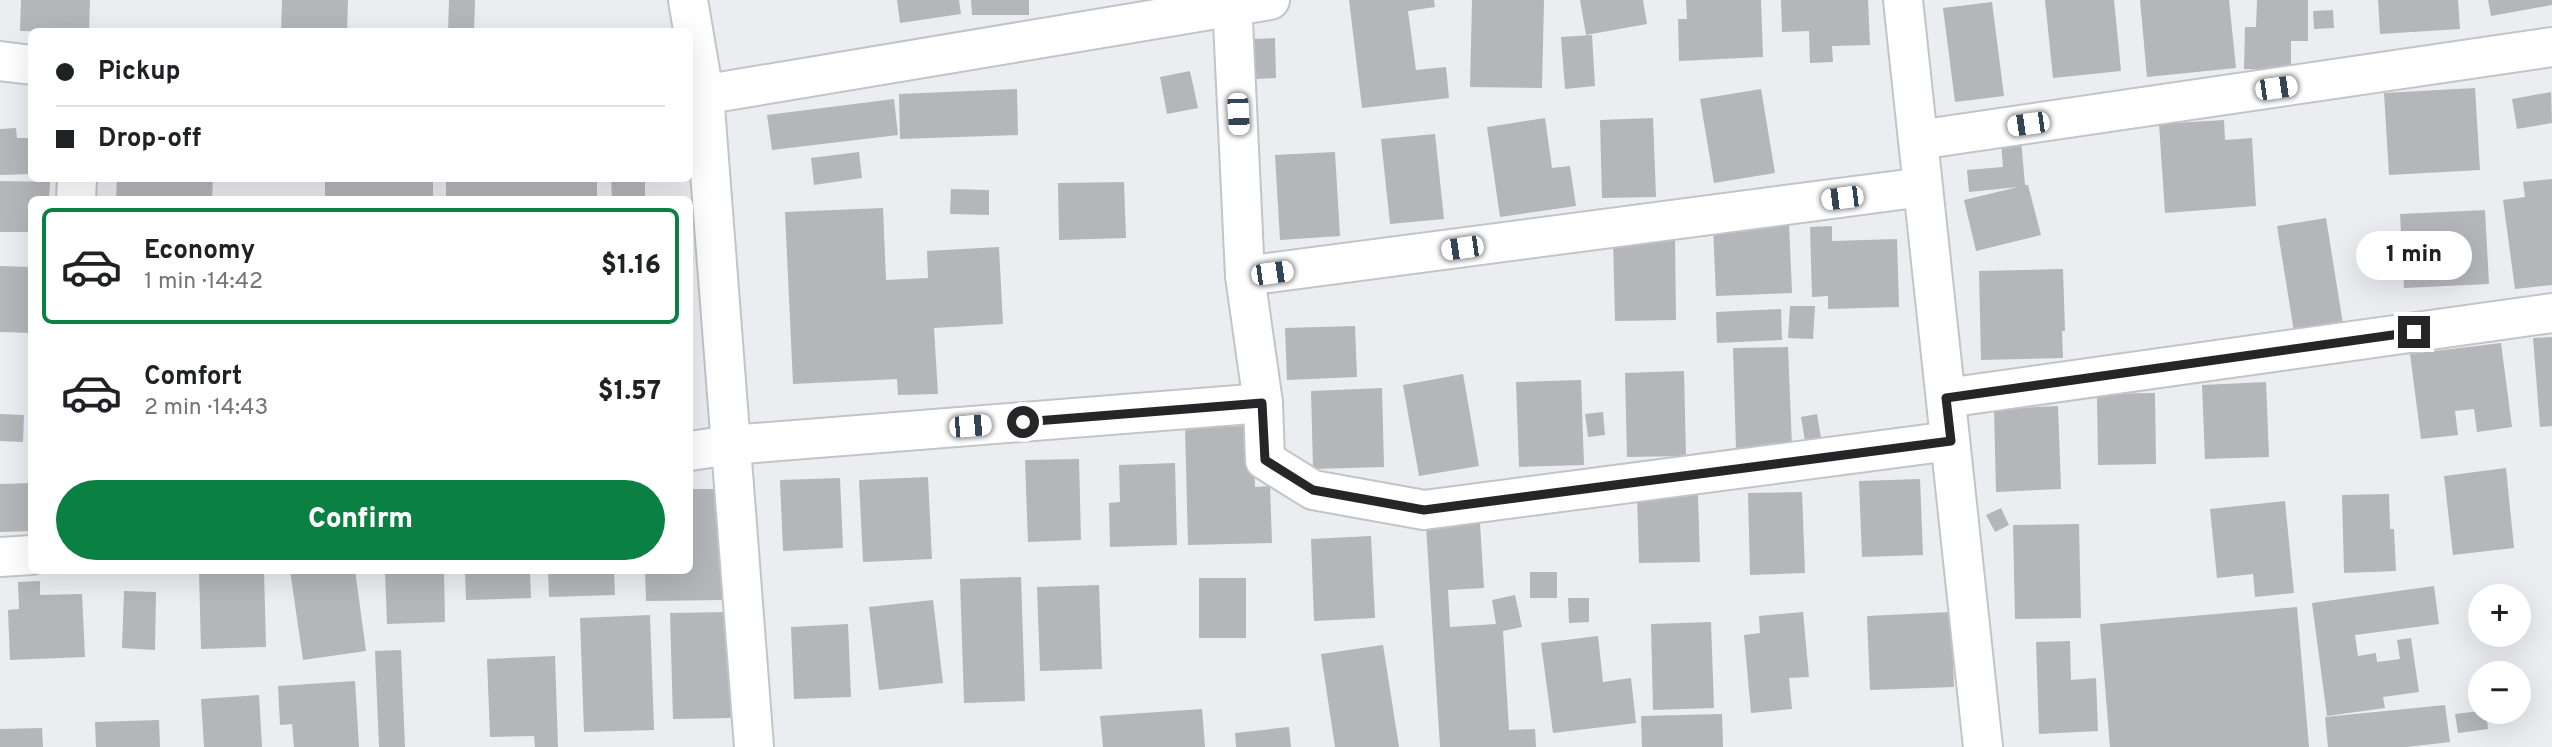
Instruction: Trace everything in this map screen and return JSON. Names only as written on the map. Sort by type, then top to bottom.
[{"type":"street","points":[[688,0],[691,28]]},
{"type":"street","points":[[697,96],[1232,3],[1270,0]]},
{"type":"street","points":[[1903,0],[1983,747]]},
{"type":"street","points":[[1232,3],[1245,276],[1262,403],[1265,460],[1313,490],[1424,510],[1951,441]]},
{"type":"street","points":[[1917,140],[2552,47]]},
{"type":"street","points":[[693,53],[730,445],[754,747]]},
{"type":"street","points":[[0,61],[28,64]]},
{"type":"street","points":[[1245,276],[1923,187]]},
{"type":"street","points":[[1946,398],[2552,313]]},
{"type":"street","points":[[693,451],[730,445],[1262,403]]},
{"type":"street","points":[[0,557],[28,555]]},
{"type":"building","points":[[21,0],[90,0],[89,28],[28,28],[28,31],[20,31]]},
{"type":"building","points":[[282,0],[348,0],[347,28],[281,28]]},
{"type":"building","points":[[449,0],[475,0],[474,28],[448,28]]},
{"type":"building","points":[[897,0],[959,0],[961,14],[900,23]]},
{"type":"building","points":[[971,0],[1029,0],[1029,15],[972,15]]},
{"type":"building","points":[[1349,0],[1434,0],[1435,7],[1408,11],[1416,70],[1446,67],[1449,98],[1362,108]]},
{"type":"building","points":[[1472,0],[1544,0],[1542,88],[1470,87]]},
{"type":"building","points":[[1580,0],[1643,0],[1647,24],[1586,35]]},
{"type":"building","points":[[1686,0],[1761,0],[1763,57],[1679,61],[1678,19],[1687,19]]},
{"type":"building","points":[[1781,0],[1868,0],[1870,45],[1832,46],[1833,62],[1810,63],[1809,31],[1782,32]]},
{"type":"building","points":[[2045,0],[2114,0],[2121,71],[2053,78]]},
{"type":"building","points":[[2140,0],[2229,0],[2236,68],[2147,77]]},
{"type":"building","points":[[2257,0],[2308,0],[2308,41],[2291,41],[2291,70],[2244,69],[2245,27],[2256,27]]},
{"type":"building","points":[[2378,0],[2458,0],[2460,29],[2380,34]]},
{"type":"building","points":[[2488,0],[2552,0],[2552,5],[2491,16]]},
{"type":"building","points":[[1992,2],[2004,96],[1955,102],[1943,8]]},
{"type":"building","points":[[2333,10],[2334,28],[2314,29],[2313,11]]},
{"type":"building","points":[[1592,35],[1595,86],[1565,89],[1561,37]]},
{"type":"building","points":[[1275,38],[1276,78],[1254,79],[1252,39]]},
{"type":"building","points":[[1190,71],[1198,108],[1167,114],[1160,77]]},
{"type":"building","points":[[2475,88],[2480,170],[2389,175],[2384,93]]},
{"type":"building","points":[[1017,89],[1018,135],[900,139],[899,94]]},
{"type":"building","points":[[1761,89],[1775,173],[1714,183],[1700,99]]},
{"type":"building","points":[[2551,92],[2552,123],[2517,129],[2512,99]]},
{"type":"building","points":[[894,99],[898,135],[772,150],[767,115]]},
{"type":"building","points":[[1545,118],[1552,168],[1570,166],[1576,206],[1500,217],[1487,127]]},
{"type":"building","points":[[1653,118],[1656,197],[1602,198],[1600,120]]},
{"type":"building","points":[[2224,120],[2225,140],[2252,138],[2256,206],[2165,213],[2159,124]]},
{"type":"building","points":[[16,128],[17,138],[28,138],[28,174],[0,175],[0,129]]},
{"type":"building","points":[[1435,134],[1444,219],[1390,224],[1381,139]]},
{"type":"building","points":[[2021,140],[2025,185],[2028,185],[2041,235],[1976,251],[1964,200],[2018,187],[1969,192],[1967,170],[2003,167],[2001,142]]},
{"type":"building","points":[[859,152],[862,178],[814,185],[811,158]]},
{"type":"building","points":[[1335,152],[1340,236],[1280,240],[1275,155]]},
{"type":"building","points":[[2552,179],[2552,285],[2515,289],[2503,200],[2525,197],[2523,182]]},
{"type":"building","points":[[0,181],[50,182],[49,196],[28,196],[28,232],[0,232]]},
{"type":"building","points":[[117,182],[213,182],[212,196],[116,196]]},
{"type":"building","points":[[325,182],[433,182],[433,196],[325,196]]},
{"type":"building","points":[[446,182],[597,182],[597,196],[446,196]]},
{"type":"building","points":[[611,182],[645,182],[645,196],[612,196]]},
{"type":"building","points":[[1124,182],[1126,238],[1059,240],[1058,183]]},
{"type":"building","points":[[951,189],[989,190],[989,215],[950,214]]},
{"type":"building","points":[[883,208],[886,280],[928,278],[927,251],[999,247],[1003,324],[934,328],[938,394],[898,395],[897,379],[793,384],[785,212]]},
{"type":"building","points":[[2485,210],[2489,284],[2404,288],[2400,214]]},
{"type":"building","points":[[2326,218],[2343,324],[2294,332],[2277,226]]},
{"type":"building","points":[[1789,223],[1792,293],[1716,296],[1713,226]]},
{"type":"building","points":[[1832,226],[1832,241],[1897,239],[1899,307],[1828,309],[1828,296],[1812,297],[1810,227]]},
{"type":"building","points":[[1675,236],[1676,320],[1615,321],[1613,237]]},
{"type":"building","points":[[0,266],[28,267],[28,333],[0,332]]},
{"type":"building","points":[[2063,269],[2063,358],[1981,360],[1979,271]]},
{"type":"building","points":[[1790,306],[1815,306],[1813,339],[1788,338]]},
{"type":"building","points":[[1781,309],[1782,340],[1717,343],[1716,312]]},
{"type":"building","points":[[1355,326],[1357,377],[1287,380],[1285,328]]},
{"type":"building","points":[[2552,337],[2552,426],[2540,427],[2533,338]]},
{"type":"building","points":[[2501,343],[2512,427],[2477,432],[2474,409],[2455,411],[2458,435],[2421,439],[2410,354]]},
{"type":"building","points":[[1788,347],[1792,447],[1736,449],[1733,348]]},
{"type":"building","points":[[1684,371],[1686,456],[1627,457],[1625,373]]},
{"type":"building","points":[[1463,374],[1479,466],[1419,476],[1403,385]]},
{"type":"building","points":[[1581,380],[1584,465],[1519,467],[1516,382]]},
{"type":"building","points":[[2266,382],[2269,457],[2205,459],[2202,385]]},
{"type":"building","points":[[1382,388],[1384,467],[1313,469],[1311,391]]},
{"type":"building","points":[[2155,393],[2156,464],[2098,465],[2097,394]]},
{"type":"building","points":[[2058,406],[2061,489],[1996,492],[1994,409]]},
{"type":"building","points":[[1603,412],[1605,435],[1588,437],[1585,414]]},
{"type":"building","points":[[0,414],[24,415],[23,442],[0,441]]},
{"type":"building","points":[[1817,414],[1822,444],[1806,447],[1801,417]]},
{"type":"building","points":[[1253,426],[1255,487],[1270,486],[1272,543],[1188,545],[1185,427]]},
{"type":"building","points":[[1079,459],[1081,540],[1028,542],[1025,460]]},
{"type":"building","points":[[1175,463],[1177,545],[1110,547],[1109,503],[1120,502],[1119,465]]},
{"type":"building","points":[[2506,468],[2514,548],[2453,555],[2444,476]]},
{"type":"building","points":[[928,477],[932,559],[863,562],[859,480]]},
{"type":"building","points":[[840,478],[843,548],[783,551],[780,480]]},
{"type":"building","points":[[1920,479],[1923,555],[1862,557],[1859,481]]},
{"type":"building","points":[[28,483],[28,531],[0,532],[0,484]]},
{"type":"building","points":[[693,489],[719,489],[722,600],[646,601],[645,574],[693,574]]},
{"type":"building","points":[[1802,492],[1805,573],[1750,575],[1748,493]]},
{"type":"building","points":[[1698,494],[1700,562],[1639,563],[1637,495]]},
{"type":"building","points":[[2389,494],[2390,529],[2394,529],[2396,571],[2344,573],[2342,495]]},
{"type":"building","points":[[2285,501],[2294,593],[2255,597],[2253,574],[2217,578],[2210,509]]},
{"type":"building","points":[[1479,507],[1484,588],[1448,590],[1450,627],[1496,624],[1492,600],[1515,595],[1522,627],[1503,631],[1509,730],[1535,729],[1536,747],[1440,747],[1425,510]]},
{"type":"building","points":[[2001,508],[2009,525],[1995,532],[1986,515]]},
{"type":"building","points":[[2079,524],[2081,618],[2015,619],[2013,525]]},
{"type":"building","points":[[1371,536],[1375,618],[1314,621],[1311,539]]},
{"type":"building","points":[[1530,572],[1557,572],[1557,598],[1530,598]]},
{"type":"building","points":[[199,574],[264,574],[266,647],[201,649]]},
{"type":"building","points":[[291,574],[356,574],[366,651],[303,660]]},
{"type":"building","points":[[385,574],[444,574],[445,622],[387,624]]},
{"type":"building","points":[[465,574],[530,574],[531,598],[466,600]]},
{"type":"building","points":[[548,574],[614,574],[615,595],[549,597]]},
{"type":"building","points":[[1021,577],[1025,701],[964,703],[960,579]]},
{"type":"building","points":[[1199,578],[1246,578],[1246,638],[1199,638]]},
{"type":"building","points":[[40,581],[40,595],[82,594],[85,657],[10,660],[8,610],[19,609],[18,582]]},
{"type":"building","points":[[1099,585],[1102,669],[1040,671],[1037,587]]},
{"type":"building","points":[[2434,586],[2439,624],[2355,635],[2358,656],[2376,653],[2377,662],[2400,659],[2397,640],[2411,638],[2419,692],[2383,697],[2385,708],[2327,716],[2312,603]]},
{"type":"building","points":[[124,591],[156,592],[155,650],[122,648]]},
{"type":"building","points":[[1568,598],[1589,598],[1589,622],[1569,623]]},
{"type":"building","points":[[933,600],[943,683],[879,690],[869,607]]},
{"type":"building","points":[[2297,607],[2309,747],[2110,747],[2100,624]]},
{"type":"building","points":[[730,612],[733,718],[673,719],[670,613]]},
{"type":"building","points":[[1803,612],[1809,677],[1789,678],[1792,709],[1751,713],[1744,635],[1760,633],[1759,616]]},
{"type":"building","points":[[1951,612],[1954,687],[1870,690],[1867,616]]},
{"type":"building","points":[[650,615],[654,730],[584,732],[580,618]]},
{"type":"building","points":[[1711,622],[1714,708],[1653,710],[1651,624]]},
{"type":"building","points":[[848,624],[851,697],[794,699],[791,627]]},
{"type":"building","points":[[1598,636],[1603,682],[1631,678],[1636,723],[1553,733],[1541,643]]},
{"type":"building","points":[[2070,641],[2071,680],[2096,678],[2098,731],[2039,734],[2036,642]]},
{"type":"building","points":[[1383,645],[1399,747],[1335,747],[1321,654]]},
{"type":"building","points":[[401,650],[405,747],[379,747],[375,651]]},
{"type":"building","points":[[555,656],[558,747],[535,747],[534,736],[490,737],[487,659]]},
{"type":"building","points":[[355,681],[359,747],[294,747],[292,724],[280,725],[278,686]]},
{"type":"building","points":[[259,695],[262,747],[204,747],[201,699]]},
{"type":"building","points":[[2445,705],[2450,742],[2407,747],[2328,747],[2325,717]]},
{"type":"building","points":[[1202,709],[1205,747],[1103,747],[1100,716]]},
{"type":"building","points":[[2468,712],[2468,724],[2487,724],[2488,729],[2458,733],[2455,714]]},
{"type":"building","points":[[1722,714],[1723,747],[1642,747],[1641,716]]},
{"type":"building","points":[[159,720],[160,747],[96,747],[95,722]]},
{"type":"building","points":[[1289,727],[1291,747],[1236,747],[1235,733]]},
{"type":"building","points":[[42,728],[43,747],[0,747],[0,729]]},
{"type":"route","points":[[1023,422],[1262,403],[1265,460],[1313,490],[1424,510],[1951,441],[1946,398],[2414,332]]}]
